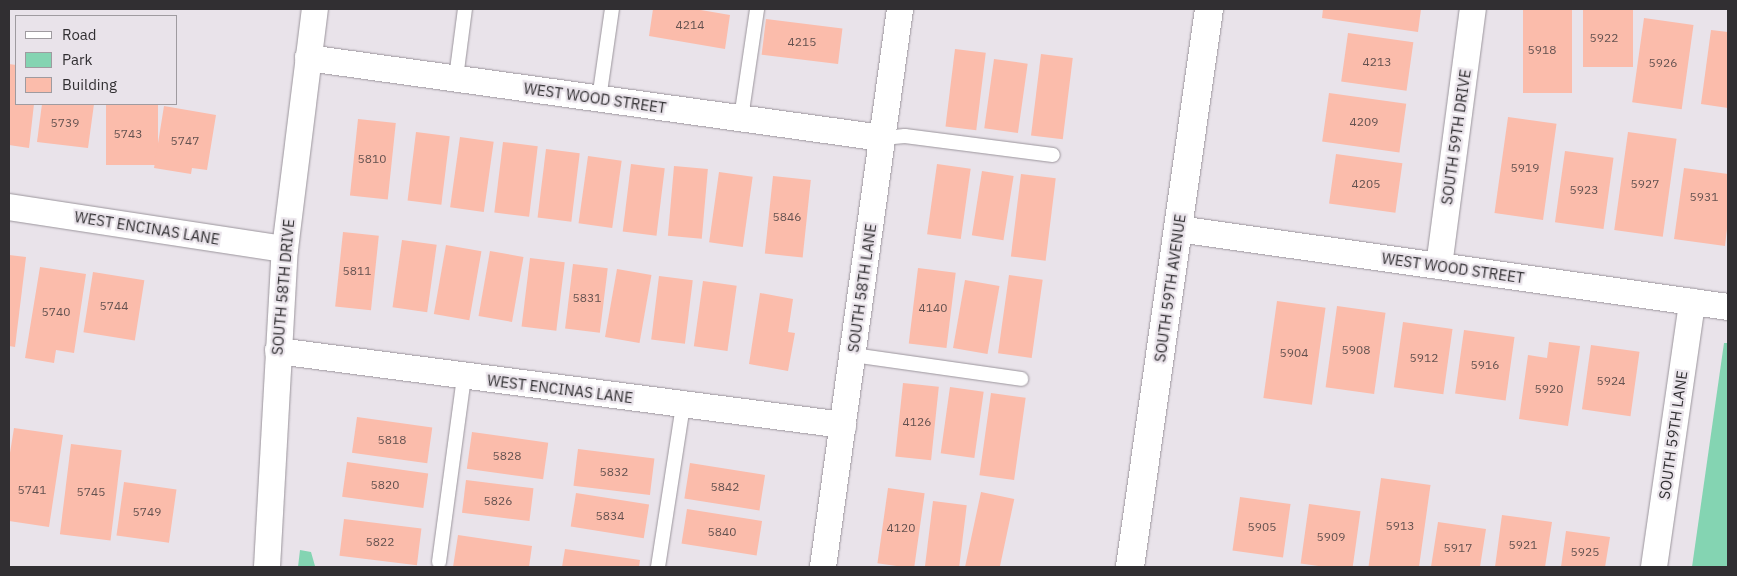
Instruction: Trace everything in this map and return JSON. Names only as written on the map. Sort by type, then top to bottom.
[{"type":"main road","name":"SOUTH 59TH AVENUE","points":[[1130,567],[1209,9]]},
{"type":"street","name":"SOUTH 58TH DRIVE","points":[[267,567],[285,250],[315,9]]},
{"type":"street","name":"SOUTH 58TH LANE","points":[[823,567],[900,9]]},
{"type":"street","name":"SOUTH 59TH DRIVE","points":[[1439,266],[1474,9]]},
{"type":"street","name":"WEST WOOD STREET","points":[[308,58],[882,138]]},
{"type":"street","name":"WEST ENCINAS LANE","points":[[9,207],[285,250]]},
{"type":"street","name":"WEST WOOD STREET","points":[[1178,229],[1728,308]]},
{"type":"street","name":"SOUTH 59TH LANE","points":[[1654,567],[1692,302]]},
{"type":"street","name":"WEST ENCINAS LANE","points":[[278,351],[843,425]]},
{"type":"lane","points":[[456,78],[465,9]]},
{"type":"lane","points":[[599,100],[612,9]]},
{"type":"lane","points":[[742,118],[757,9]]},
{"type":"lane","points":[[882,138],[905,136],[1053,155]]},
{"type":"lane","points":[[853,355],[1021,379]]},
{"type":"lane","points":[[439,562],[464,376]]},
{"type":"lane","points":[[658,567],[683,405]]},
{"type":"green space","points":[[1724,343],[1728,343],[1728,567],[1692,567]]},
{"type":"green space","points":[[300,550],[311,552],[315,566],[322,567],[298,567]]},
{"type":"building","points":[[653,9],[695,9],[730,15],[725,49],[649,36]]},
{"type":"building","points":[[1323,9],[1421,9],[1418,32],[1322,18]]},
{"type":"building","points":[[1523,9],[1572,9],[1572,93],[1523,93]]},
{"type":"building","points":[[1583,9],[1633,9],[1633,67],[1583,67]]},
{"type":"building","points":[[1644,18],[1694,25],[1682,109],[1632,102]]},
{"type":"building","points":[[766,19],[842,28],[838,64],[762,55]]},
{"type":"building","points":[[1711,30],[1728,32],[1728,108],[1701,104]]},
{"type":"building","points":[[1348,33],[1413,42],[1407,91],[1341,82]]},
{"type":"building","points":[[955,49],[986,53],[976,130],[945,126]]},
{"type":"building","points":[[1041,54],[1073,58],[1063,139],[1031,135]]},
{"type":"building","points":[[994,59],[1028,64],[1018,133],[984,128]]},
{"type":"building","points":[[9,64],[15,65],[15,105],[34,105],[29,148],[9,145]]},
{"type":"building","points":[[1329,93],[1406,104],[1399,152],[1322,142]]},
{"type":"building","points":[[42,105],[94,105],[88,148],[37,142]]},
{"type":"building","points":[[106,105],[158,105],[158,165],[106,165]]},
{"type":"building","points":[[164,106],[216,115],[207,170],[192,168],[191,174],[154,168]]},
{"type":"building","points":[[1508,117],[1557,124],[1543,220],[1495,213]]},
{"type":"building","points":[[358,119],[396,123],[388,200],[350,196]]},
{"type":"building","points":[[416,132],[450,136],[441,205],[408,200]]},
{"type":"building","points":[[1628,132],[1677,139],[1663,237],[1614,230]]},
{"type":"building","points":[[460,137],[494,142],[484,212],[450,207]]},
{"type":"building","points":[[503,142],[538,146],[529,217],[494,212]]},
{"type":"building","points":[[546,149],[580,153],[571,222],[538,217]]},
{"type":"building","points":[[1565,151],[1614,158],[1604,229],[1555,222]]},
{"type":"building","points":[[1336,154],[1402,163],[1395,213],[1329,204]]},
{"type":"building","points":[[588,156],[622,161],[612,228],[579,223]]},
{"type":"building","points":[[631,164],[665,168],[656,236],[623,231]]},
{"type":"building","points":[[937,164],[971,169],[961,239],[927,234]]},
{"type":"building","points":[[674,166],[708,169],[702,239],[668,236]]},
{"type":"building","points":[[1684,168],[1728,174],[1728,220],[1725,246],[1674,239]]},
{"type":"building","points":[[982,171],[1014,176],[1003,240],[972,235]]},
{"type":"building","points":[[719,172],[753,177],[743,247],[709,242]]},
{"type":"building","points":[[1021,174],[1056,178],[1046,261],[1011,256]]},
{"type":"building","points":[[773,176],[811,180],[803,258],[765,254]]},
{"type":"building","points":[[343,232],[379,236],[371,310],[335,307]]},
{"type":"building","points":[[402,240],[437,245],[427,312],[393,307]]},
{"type":"building","points":[[446,245],[481,251],[469,320],[434,314]]},
{"type":"building","points":[[490,251],[523,257],[512,322],[479,316]]},
{"type":"building","points":[[9,255],[26,257],[15,347],[9,346]]},
{"type":"building","points":[[530,258],[565,262],[556,331],[522,326]]},
{"type":"building","points":[[573,264],[608,268],[600,333],[565,329]]},
{"type":"building","points":[[40,267],[86,274],[74,353],[56,350],[54,363],[25,358]]},
{"type":"building","points":[[918,268],[956,273],[946,348],[909,343]]},
{"type":"building","points":[[617,269],[651,275],[639,343],[605,337]]},
{"type":"building","points":[[93,272],[144,280],[135,340],[83,332]]},
{"type":"building","points":[[1009,275],[1043,280],[1032,358],[998,353]]},
{"type":"building","points":[[659,276],[693,280],[685,344],[651,340]]},
{"type":"building","points":[[965,280],[999,286],[987,354],[953,348]]},
{"type":"building","points":[[703,281],[737,286],[727,351],[694,346]]},
{"type":"building","points":[[760,293],[793,299],[788,332],[795,333],[788,371],[749,364]]},
{"type":"building","points":[[1277,301],[1326,308],[1312,405],[1263,398]]},
{"type":"building","points":[[1337,306],[1386,313],[1374,394],[1326,387]]},
{"type":"building","points":[[1403,322],[1453,329],[1443,394],[1394,387]]},
{"type":"building","points":[[1464,330],[1515,337],[1506,400],[1455,393]]},
{"type":"building","points":[[1549,342],[1580,346],[1568,426],[1519,419],[1528,355],[1547,358]]},
{"type":"building","points":[[1591,345],[1640,352],[1630,416],[1582,409]]},
{"type":"building","points":[[903,383],[939,387],[931,460],[895,457]]},
{"type":"building","points":[[950,387],[984,392],[974,458],[941,453]]},
{"type":"building","points":[[991,393],[1026,398],[1014,480],[979,475]]},
{"type":"building","points":[[357,417],[432,428],[427,463],[352,453]]},
{"type":"building","points":[[14,428],[63,435],[49,527],[9,521],[9,459]]},
{"type":"building","points":[[472,432],[548,443],[543,479],[467,469]]},
{"type":"building","points":[[71,444],[122,450],[111,541],[60,534]]},
{"type":"building","points":[[578,449],[654,458],[650,495],[573,486]]},
{"type":"building","points":[[347,462],[428,473],[423,508],[342,497]]},
{"type":"building","points":[[690,463],[765,475],[759,510],[684,499]]},
{"type":"building","points":[[1381,478],[1431,485],[1419,567],[1368,567]]},
{"type":"building","points":[[466,480],[533,488],[529,521],[462,513]]},
{"type":"building","points":[[124,482],[176,489],[169,543],[116,535]]},
{"type":"building","points":[[888,488],[925,493],[914,567],[877,563]]},
{"type":"building","points":[[981,492],[1014,499],[1000,567],[965,566]]},
{"type":"building","points":[[576,493],[649,505],[644,538],[571,527]]},
{"type":"building","points":[[1240,497],[1291,504],[1283,558],[1232,550]]},
{"type":"building","points":[[933,501],[967,505],[959,567],[925,567]]},
{"type":"building","points":[[1309,504],[1360,511],[1353,567],[1326,567],[1301,563]]},
{"type":"building","points":[[687,509],[762,521],[757,555],[682,544]]},
{"type":"building","points":[[1502,515],[1552,522],[1545,567],[1495,567]]},
{"type":"building","points":[[344,519],[421,529],[417,565],[339,556]]},
{"type":"building","points":[[1438,522],[1486,529],[1480,567],[1431,567]]},
{"type":"building","points":[[1566,531],[1610,537],[1605,567],[1561,567]]},
{"type":"building","points":[[458,535],[532,546],[529,567],[453,567]]},
{"type":"building","points":[[565,549],[640,560],[639,567],[562,567]]}]
